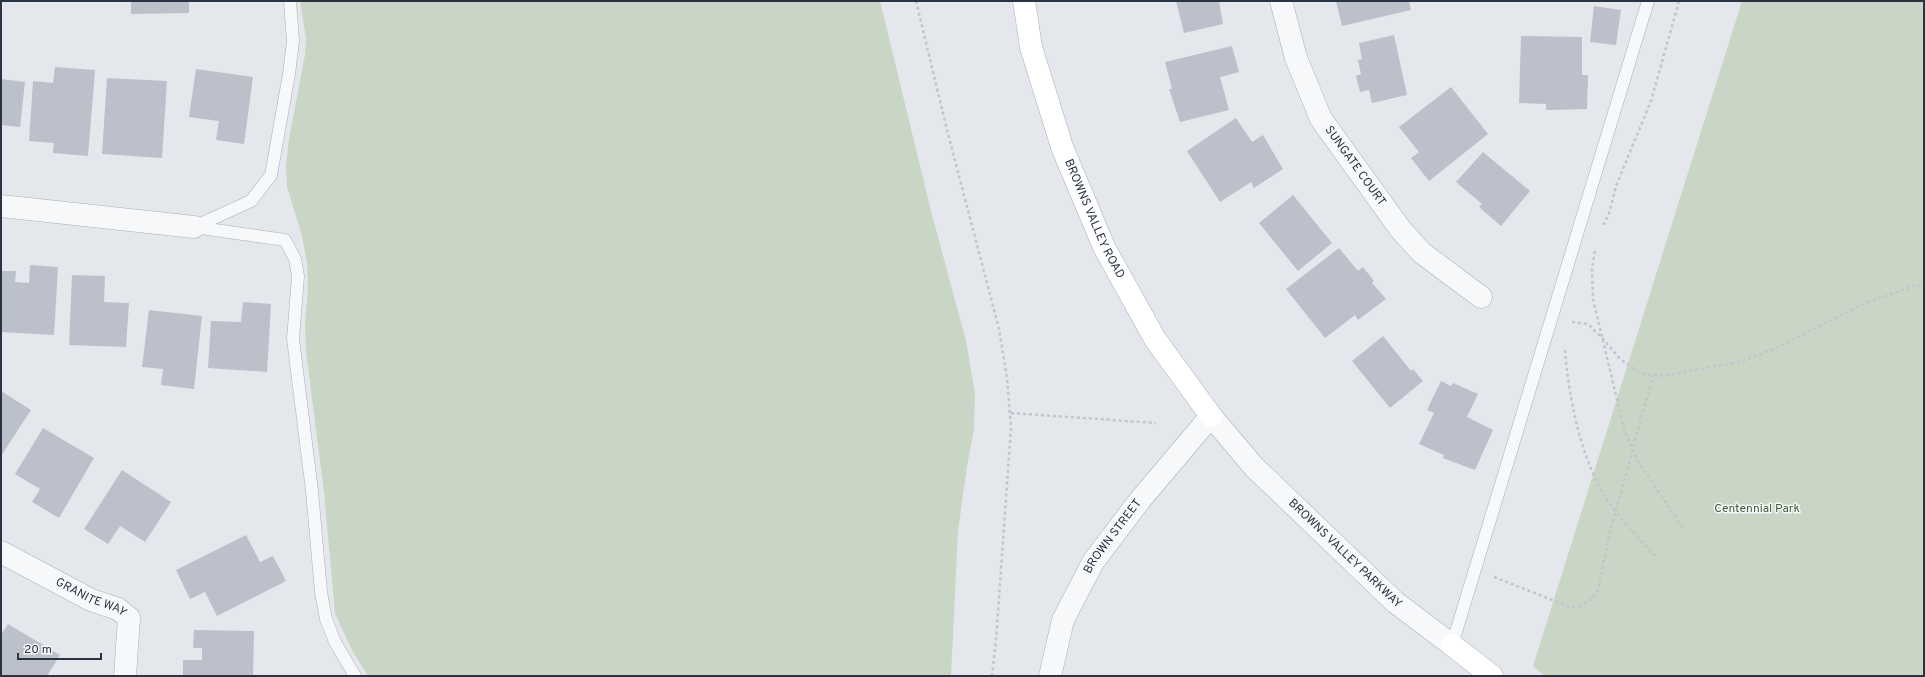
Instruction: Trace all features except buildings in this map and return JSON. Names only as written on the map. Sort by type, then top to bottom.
[{"type":"main road","name":"BROWNS VALLEY ROAD","points":[[1024,1],[1031,47],[1062,147],[1104,247],[1155,339],[1211,416]]},
{"type":"main road","name":"BROWNS VALLEY PARKWAY","points":[[1452,645],[1492,676]]},
{"type":"street","name":"SUNGATE COURT","points":[[1281,1],[1296,58],[1321,119],[1400,230],[1422,253],[1481,297]]},
{"type":"street","points":[[1,206],[194,227]]},
{"type":"street","name":"BROWNS VALLEY PARKWAY","points":[[1211,416],[1254,467],[1395,602],[1452,645]]},
{"type":"street","name":"BROWN STREET","points":[[1050,676],[1063,620],[1093,562],[1140,500],[1211,416]]},
{"type":"street","name":"GRANITE WAY","points":[[1,552],[91,600],[118,609],[129,618],[125,676]]},
{"type":"lane","points":[[194,227],[251,201],[271,175],[289,74],[293,41],[290,1]]},
{"type":"lane","points":[[1452,645],[1648,1]]},
{"type":"lane","points":[[194,227],[285,240],[295,259],[298,276],[294,339],[312,491],[321,592],[326,619],[335,642],[355,676]]},
{"type":"path","points":[[916,1],[947,130],[1000,329],[1011,413],[996,640],[992,676]]},
{"type":"path","points":[[1600,232],[1609,214],[1616,186],[1650,101],[1679,1]]},
{"type":"path","points":[[1596,244],[1592,269],[1593,300],[1624,429],[1637,460],[1682,528]]},
{"type":"path","points":[[1550,324],[1571,322],[1588,324],[1620,359],[1640,372],[1653,376],[1663,376],[1743,360],[1778,347],[1870,301],[1914,286],[1924,285]]},
{"type":"path","points":[[1562,323],[1565,359],[1574,412],[1586,458],[1602,492],[1616,511],[1657,558]]},
{"type":"path","points":[[1474,572],[1498,578],[1570,607],[1580,606],[1590,600],[1598,590],[1616,511],[1653,376]]},
{"type":"path","points":[[1011,413],[1156,423]]},
{"type":"green space","points":[[300,1],[880,1],[931,211],[966,341],[975,393],[974,429],[958,531],[951,676],[368,676],[353,652],[335,614],[324,492],[306,352],[305,323],[308,291],[307,263],[302,236],[287,187],[286,166],[289,139],[305,55],[306,39]]},
{"type":"green space","name":"Centennial Park","points":[[1742,1],[1924,1],[1924,676],[1545,676],[1533,666]]}]
